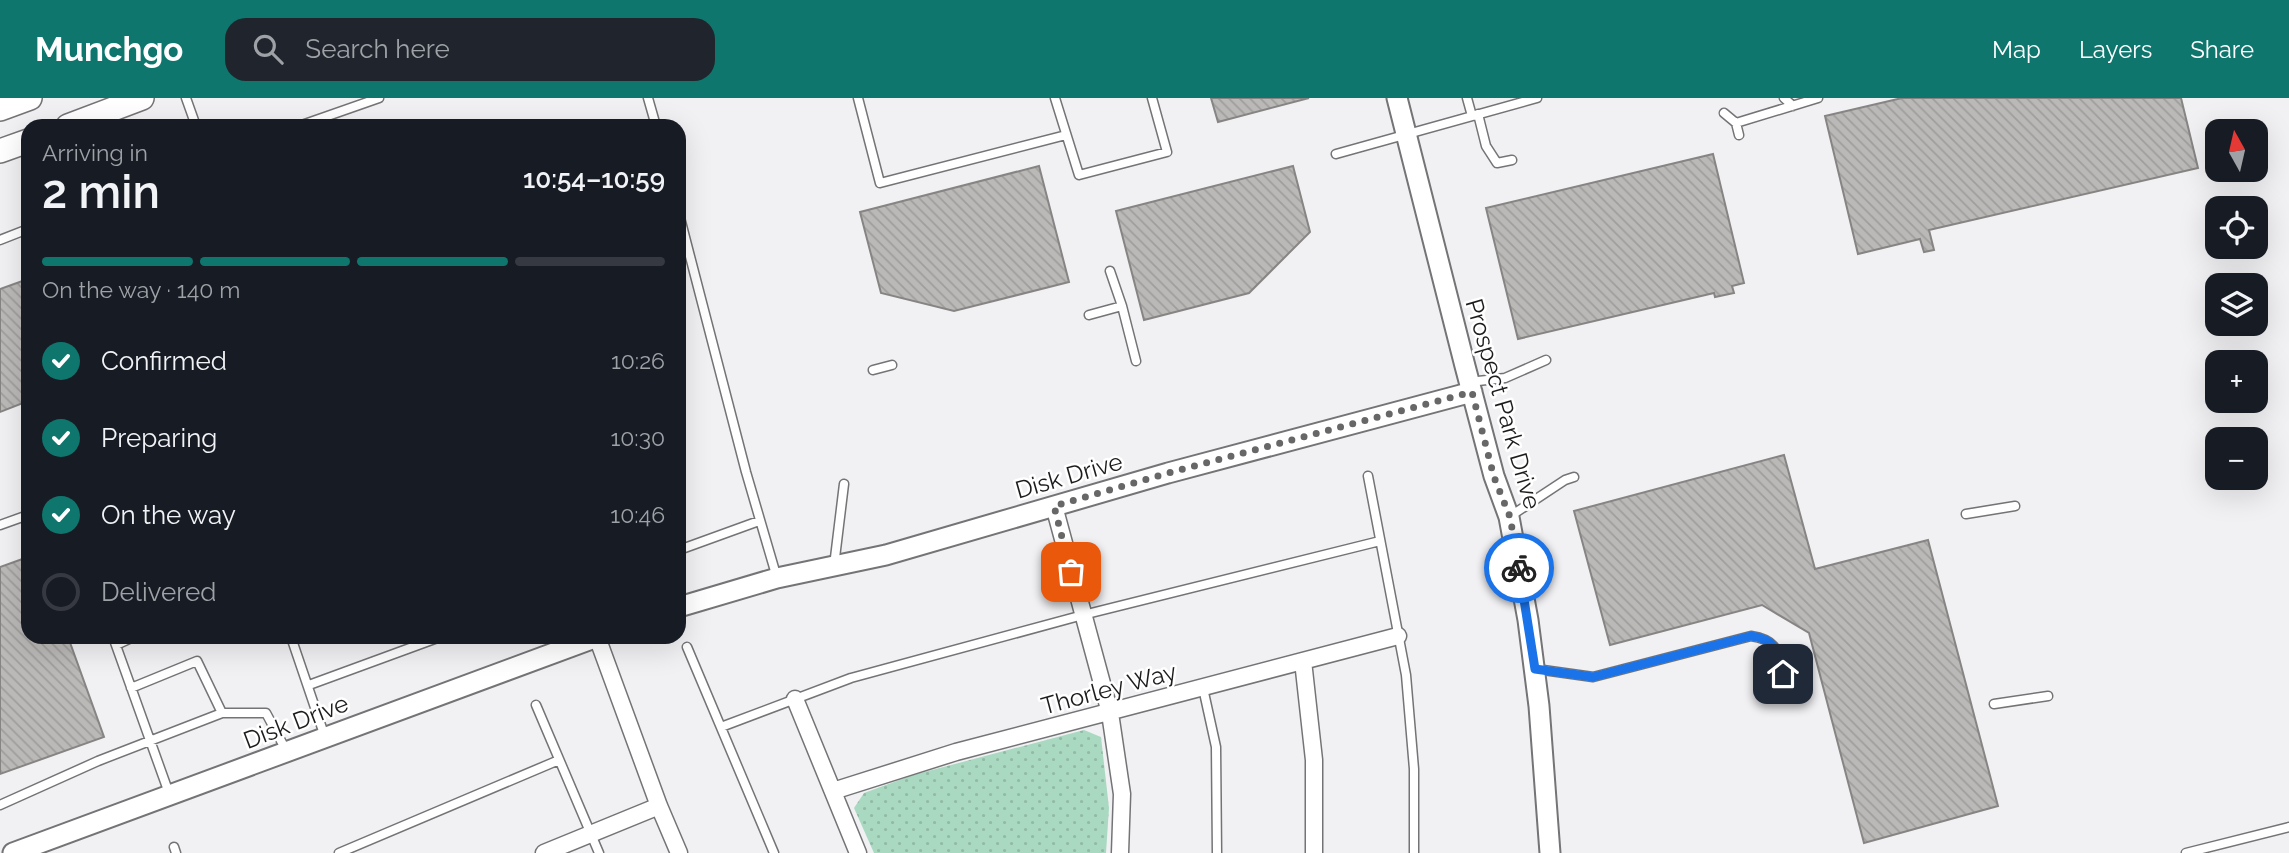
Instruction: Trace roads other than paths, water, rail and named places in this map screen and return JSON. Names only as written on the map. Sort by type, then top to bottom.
[{"type":"main road","points":[[0,109],[30,98]]},
{"type":"main road","points":[[86,119],[142,98]]},
{"type":"main road","points":[[0,151],[21,144]]},
{"type":"street","name":"Prospect Park Drive","points":[[1397,98],[1494,477],[1510,517],[1535,669],[1550,853]]},
{"type":"street","name":"Disk Drive","points":[[686,605],[776,578],[886,555],[1471,387]]},
{"type":"street","points":[[1054,506],[1110,713],[1122,794],[1121,853]]},
{"type":"street","name":"Thorley Way","points":[[832,791],[956,752],[1398,636]]},
{"type":"street","name":"Disk Drive","points":[[13,853],[578,644]]},
{"type":"street","points":[[600,644],[679,853]]},
{"type":"street","points":[[1303,661],[1314,760],[1314,853]]},
{"type":"street","points":[[795,699],[858,853]]},
{"type":"street","points":[[544,853],[659,806]]},
{"type":"lane","points":[[186,98],[194,119]]},
{"type":"lane","points":[[319,119],[379,98]]},
{"type":"lane","points":[[648,98],[654,119]]},
{"type":"lane","points":[[858,98],[880,183],[1066,135]]},
{"type":"lane","points":[[1055,98],[1079,175],[1167,152],[1152,98]]},
{"type":"lane","points":[[1467,98],[1486,146],[1496,163],[1512,160]]},
{"type":"lane","points":[[1336,154],[1536,98]]},
{"type":"lane","points":[[1784,98],[1794,102]]},
{"type":"lane","points":[[1736,123],[1794,102],[1818,98]]},
{"type":"lane","points":[[1724,113],[1736,123],[1740,135]]},
{"type":"lane","points":[[0,240],[21,232]]},
{"type":"lane","points":[[686,241],[776,578]]},
{"type":"lane","points":[[1110,271],[1136,361]]},
{"type":"lane","points":[[1089,315],[1122,306]]},
{"type":"lane","points":[[1471,387],[1504,378],[1546,360]]},
{"type":"lane","points":[[873,370],[892,365]]},
{"type":"lane","points":[[1368,476],[1406,675],[1414,769],[1414,853]]},
{"type":"lane","points":[[1510,517],[1564,480],[1574,477]]},
{"type":"lane","points":[[834,566],[844,484]]},
{"type":"lane","points":[[1966,514],[2015,506]]},
{"type":"lane","points":[[0,525],[21,518]]},
{"type":"lane","points":[[686,547],[759,521]]},
{"type":"lane","points":[[721,727],[850,678],[1083,615],[1380,541]]},
{"type":"lane","points":[[1535,669],[1593,677],[1751,636],[1766,638],[1777,648],[1783,674]]},
{"type":"lane","points":[[116,644],[170,797]]},
{"type":"lane","points":[[294,644],[325,737]]},
{"type":"lane","points":[[309,685],[421,644]]},
{"type":"lane","points":[[687,647],[774,853]]},
{"type":"lane","points":[[131,688],[197,661],[222,713]]},
{"type":"lane","points":[[1203,688],[1216,747],[1219,806],[1217,853]]},
{"type":"lane","points":[[1994,704],[2048,696]]},
{"type":"lane","points":[[536,705],[599,853]]},
{"type":"lane","points":[[0,805],[150,740],[222,713],[266,713],[287,752]]},
{"type":"lane","points":[[339,853],[559,761]]},
{"type":"lane","points":[[2186,853],[2289,827]]}]
